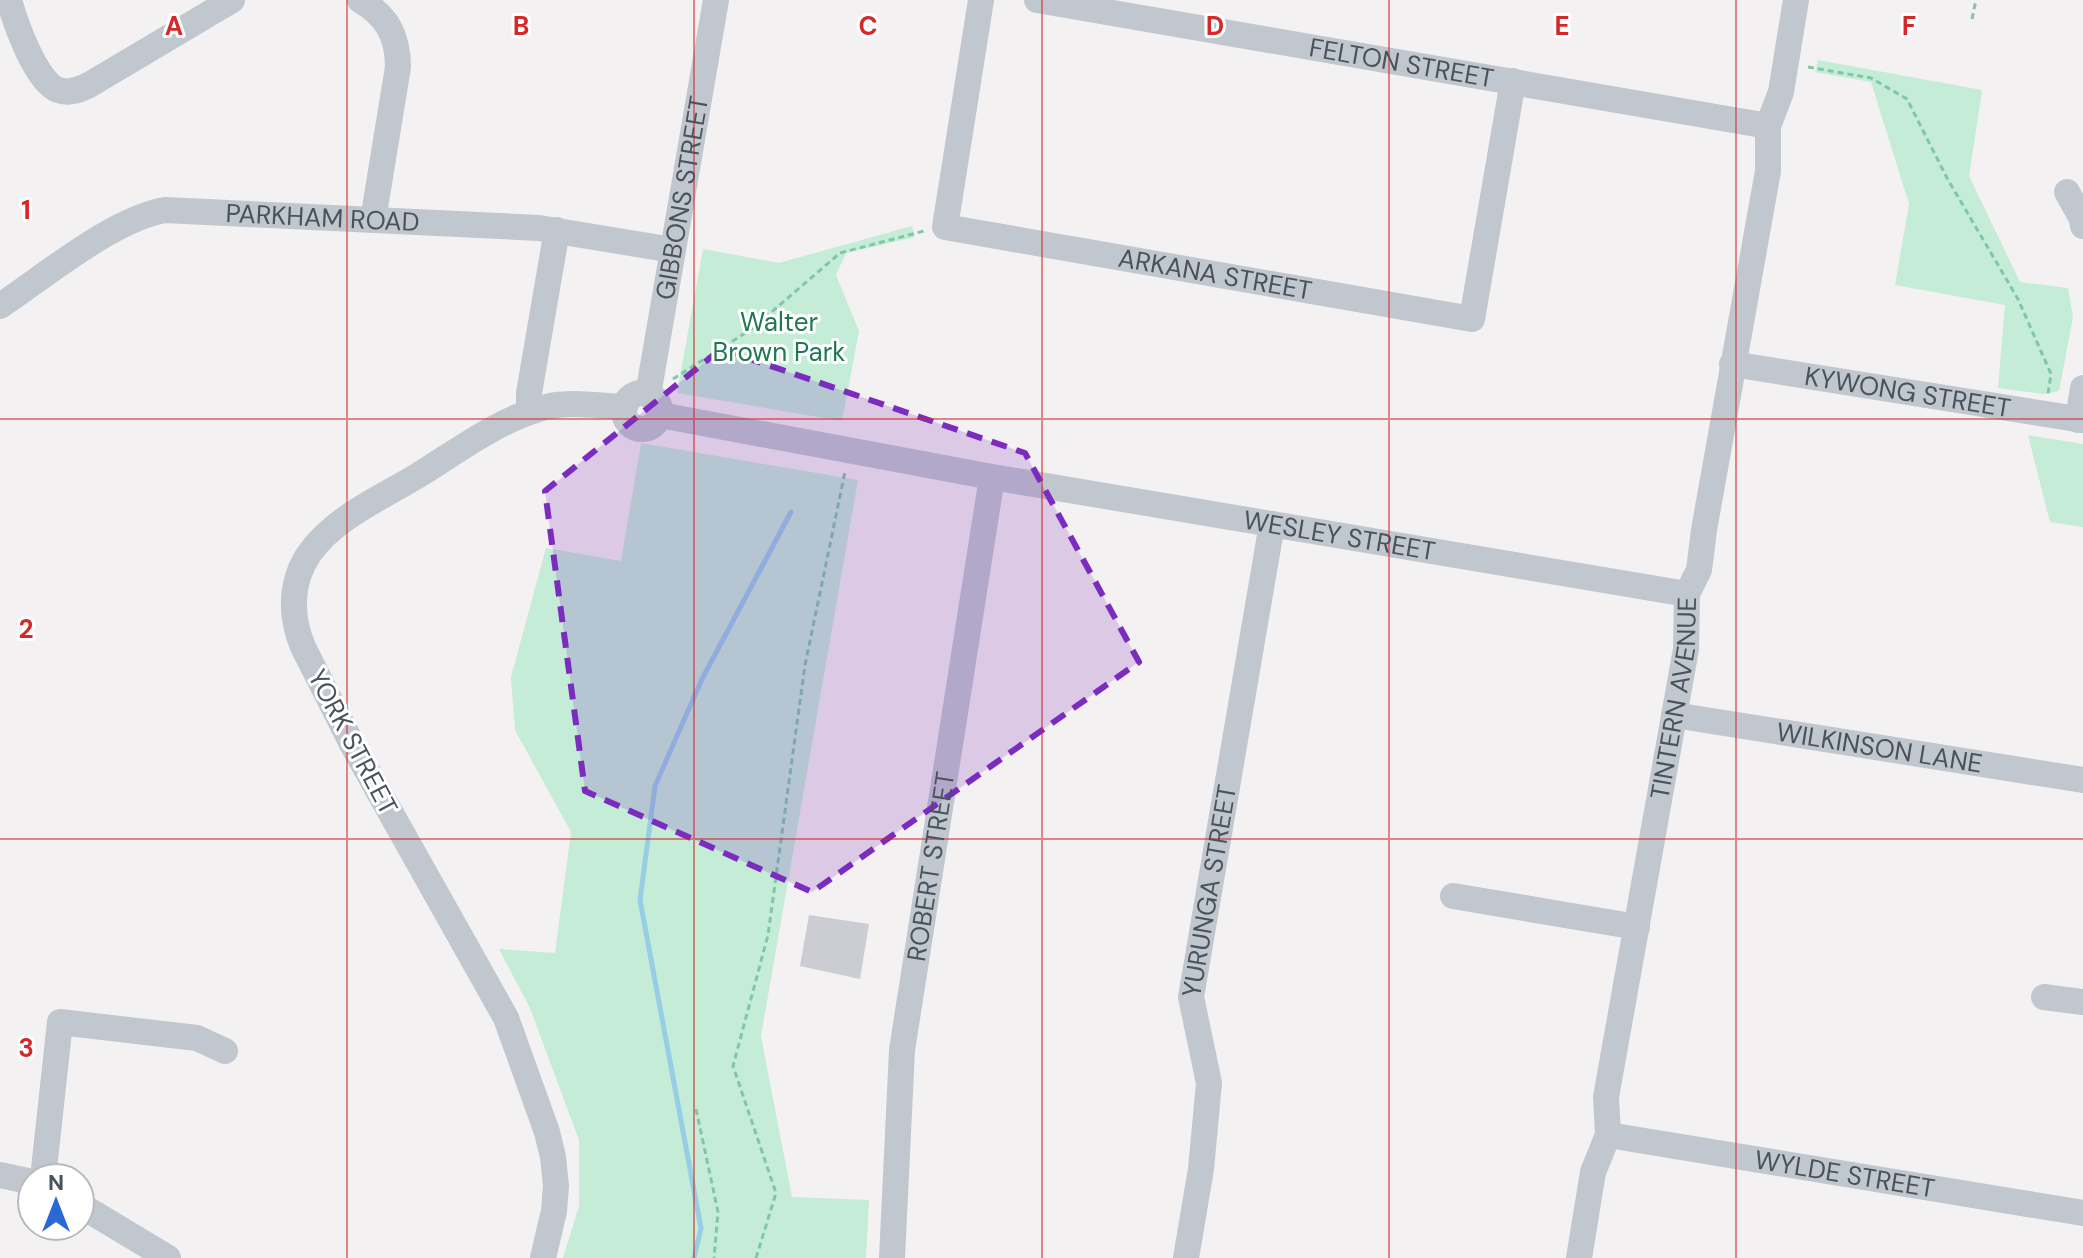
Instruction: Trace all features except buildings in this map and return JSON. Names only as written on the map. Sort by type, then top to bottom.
[{"type":"street","points":[[9,0],[19,30],[43,78],[56,90],[66,92],[89,85],[232,0]]},
{"type":"street","points":[[360,0],[373,8],[389,26],[398,51],[373,220]]},
{"type":"street","name":"GIBBONS STREET","points":[[646,399],[716,0]]},
{"type":"street","name":"ARKANA STREET","points":[[981,0],[945,227],[1472,319],[1513,81]]},
{"type":"street","name":"FELTON STREET","points":[[1037,0],[1158,10],[1631,104],[1768,126]]},
{"type":"street","name":"TINTERN AVENUE","points":[[1579,1258],[1593,1172],[1608,1135],[1606,1097],[1688,635],[1687,594],[1701,560],[1732,364],[1768,171],[1768,126],[1779,101],[1796,0]]},
{"type":"street","points":[[2067,192],[2083,226]]},
{"type":"street","name":"PARKHAM ROAD","points":[[0,306],[122,224],[149,213],[181,210],[557,230],[673,250]]},
{"type":"street","points":[[529,412],[529,393],[557,230]]},
{"type":"street","name":"KYWONG STREET","points":[[1732,364],[2081,420]]},
{"type":"street","points":[[2081,420],[2083,388]]},
{"type":"street","name":"YORK STREET","points":[[543,1258],[554,1211],[556,1186],[547,1132],[506,1018],[352,744],[303,647],[297,633],[293,602],[301,568],[310,553],[335,527],[486,434],[529,412],[550,406],[646,399],[849,450],[992,477]]},
{"type":"street","name":"WESLEY STREET","points":[[992,477],[1687,594]]},
{"type":"street","name":"ROBERT STREET","points":[[892,1258],[902,1050],[992,477]]},
{"type":"street","name":"YURUNGA STREET","points":[[1186,1258],[1201,1169],[1209,1083],[1191,997],[1272,524]]},
{"type":"street","name":"WILKINSON LANE","points":[[1674,715],[2083,780]]},
{"type":"street","points":[[1453,896],[1637,927]]},
{"type":"street","points":[[2044,997],[2083,1002]]},
{"type":"street","points":[[45,1162],[60,1022],[197,1038],[225,1051]]},
{"type":"street","name":"WYLDE STREET","points":[[1608,1135],[2083,1213]]},
{"type":"street","points":[[96,1215],[168,1258]]},
{"type":"path","points":[[1972,19],[1976,0]]},
{"type":"path","points":[[1785,63],[1871,78],[1907,99],[1947,178],[2018,299],[2051,374],[2044,414]]},
{"type":"path","points":[[646,399],[753,328],[840,253],[903,235]]},
{"type":"path","points":[[756,1258],[776,1193],[733,1066],[768,935],[805,665],[849,450]]},
{"type":"path","points":[[696,1109],[718,1212],[714,1258]]},
{"type":"highlighted area","points":[[721,349],[1025,453],[1139,662],[812,892],[585,791],[545,491]]},
{"type":"green space","points":[[1818,60],[1982,90],[1969,176],[2020,282],[2068,288],[2073,317],[2059,391],[2044,394],[1998,388],[2005,305],[1895,285],[1909,204],[1871,82],[1815,72]]},
{"type":"green space","name":"Walter Brown Park","points":[[912,226],[915,237],[846,253],[836,275],[859,331],[842,421],[677,393],[703,249],[779,263]]},
{"type":"green space","points":[[2028,435],[2083,444],[2083,527],[2050,522]]},
{"type":"green space","points":[[641,443],[858,480],[761,1036],[792,1197],[869,1200],[866,1258],[563,1258],[579,1206],[579,1140],[530,1008],[499,949],[555,953],[571,832],[515,730],[511,677],[546,548],[621,561]]},
{"type":"waterway","points":[[694,1258],[701,1228],[640,900],[655,786],[702,679],[791,512]]}]
